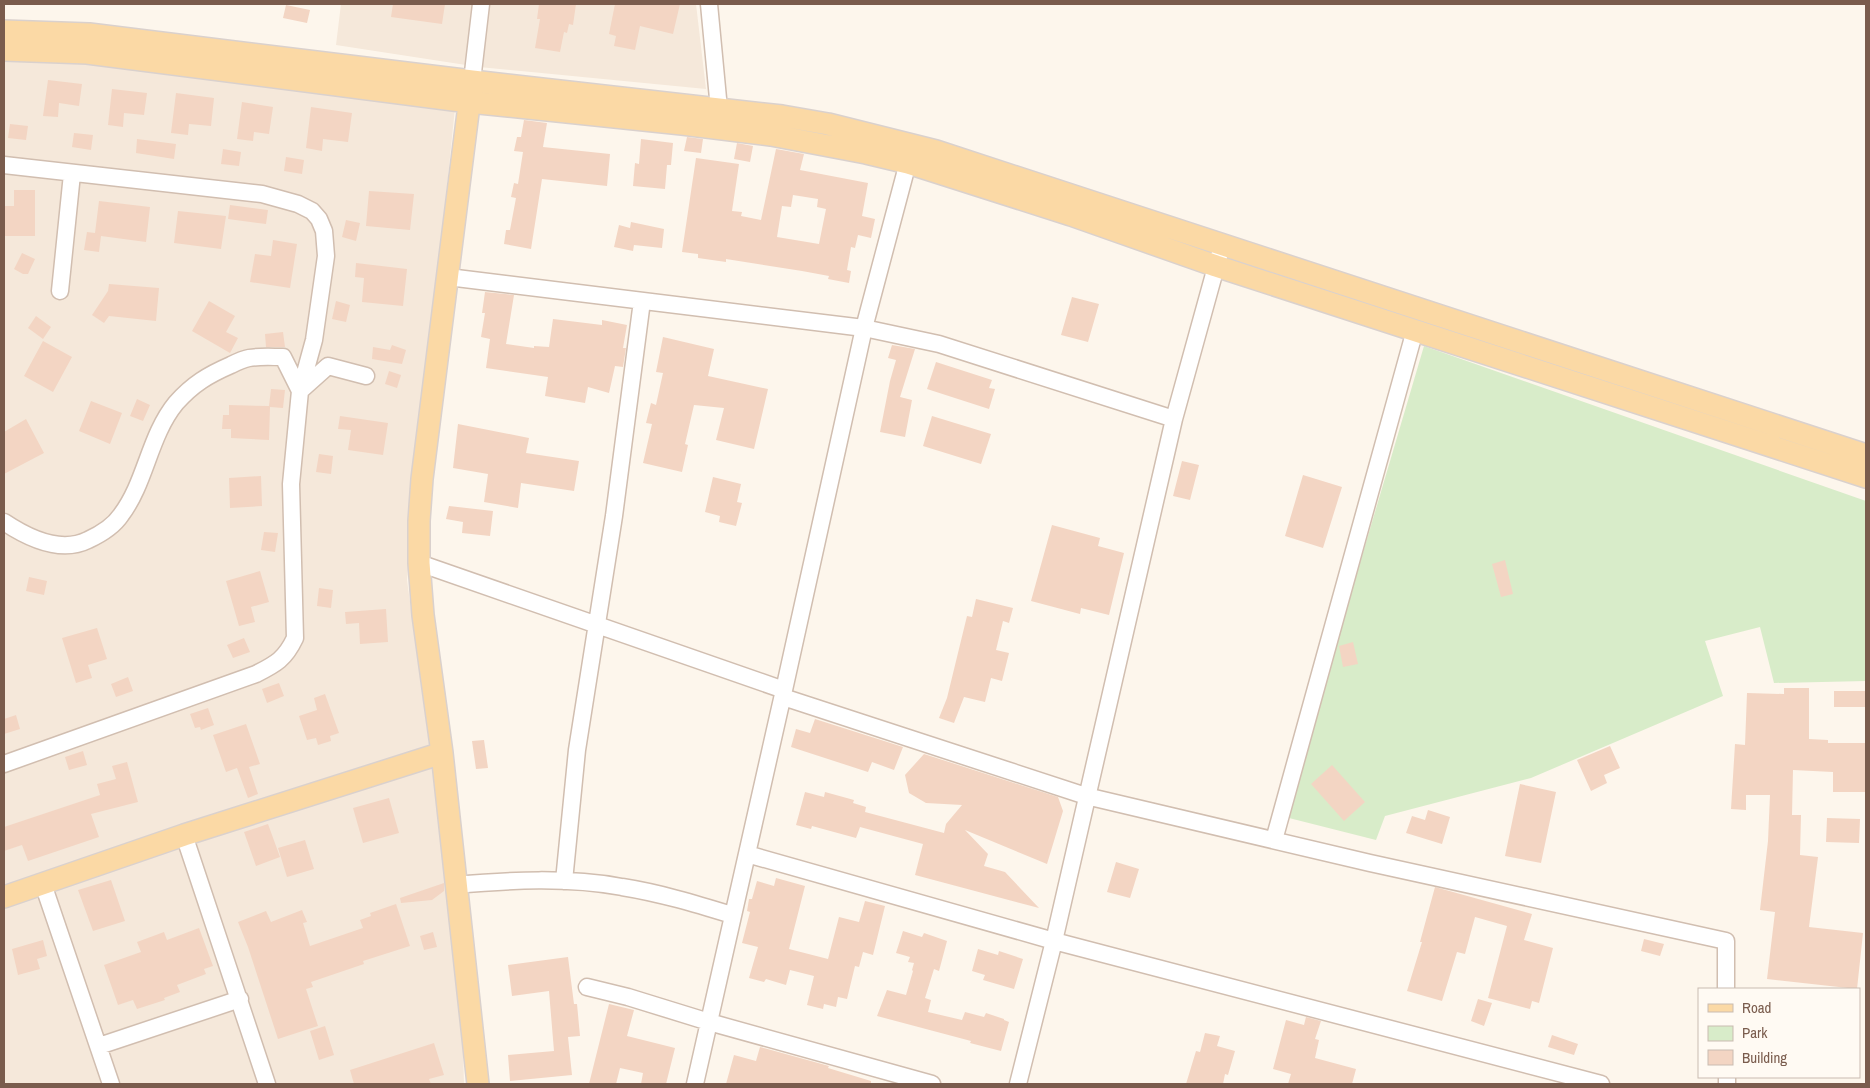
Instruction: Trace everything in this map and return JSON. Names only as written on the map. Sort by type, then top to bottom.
[{"type":"main road","points":[[4,31],[320,83],[469,102],[682,124],[823,144],[911,154]]},
{"type":"main road","points":[[4,50],[88,44],[321,62],[719,109],[828,124],[911,154],[1074,206],[1221,244],[1866,455]]},
{"type":"main road","points":[[320,83],[321,62]]},
{"type":"main road","points":[[472,81],[422,479],[419,563],[423,615],[442,753],[478,1084]]},
{"type":"main road","points":[[1074,206],[1216,266],[1866,477]]},
{"type":"main road","points":[[4,897],[184,835],[442,753]]},
{"type":"street","points":[[472,81],[481,4]]},
{"type":"street","points":[[709,4],[719,109]]},
{"type":"street","points":[[695,1084],[864,328],[911,154]]},
{"type":"street","points":[[4,166],[262,194],[298,204],[312,212],[319,220],[324,231],[326,256],[314,340],[300,391],[292,484],[295,638],[289,651],[278,662],[256,674],[4,764]]},
{"type":"street","points":[[60,291],[72,174]]},
{"type":"street","points":[[1018,1084],[1054,941],[1174,419],[1221,244]]},
{"type":"street","points":[[448,277],[864,328],[939,344],[1174,419]]},
{"type":"street","points":[[564,881],[577,750],[628,417],[642,301]]},
{"type":"street","points":[[1274,840],[1415,330]]},
{"type":"street","points":[[4,522],[20,533],[39,541],[66,546],[81,544],[110,528],[121,516],[132,497],[164,421],[176,403],[209,374],[248,358],[283,357],[300,391]]},
{"type":"street","points":[[300,391],[328,366],[366,376]]},
{"type":"street","points":[[419,563],[596,624],[783,694],[1086,796],[1726,941],[1726,988]]},
{"type":"street","points":[[184,835],[267,1084]]},
{"type":"street","points":[[747,854],[1054,941],[1601,1084]]},
{"type":"street","points":[[455,885],[509,880],[564,881],[630,888],[678,898],[732,915]]},
{"type":"street","points":[[43,884],[111,1084]]},
{"type":"street","points":[[586,987],[932,1084]]},
{"type":"street","points":[[99,1046],[240,999]]},
{"type":"shaded area","points":[[341,4],[696,4],[706,89],[479,67],[336,45]]},
{"type":"shaded area","points":[[4,60],[97,65],[455,108],[407,580],[461,981],[464,1084],[4,1084]]},
{"type":"green space","points":[[1424,346],[1866,501],[1866,681],[1774,683],[1760,627],[1705,641],[1723,696],[1531,778],[1385,816],[1376,840],[1285,817]]},
{"type":"building","points":[[393,4],[445,4],[442,24],[391,17]]},
{"type":"building","points":[[539,4],[576,4],[573,25],[569,24],[567,33],[564,32],[560,52],[535,48],[540,19],[537,19]]},
{"type":"building","points":[[615,4],[680,4],[673,34],[640,26],[635,50],[614,46],[616,36],[609,34]]},
{"type":"building","points":[[286,5],[310,10],[307,23],[283,18]]},
{"type":"building","points":[[48,80],[82,84],[79,106],[59,103],[58,117],[43,116]]},
{"type":"building","points":[[112,89],[147,93],[144,115],[124,113],[123,127],[108,125]]},
{"type":"building","points":[[176,93],[214,98],[211,126],[189,124],[188,135],[171,133]]},
{"type":"building","points":[[242,102],[273,107],[269,134],[254,132],[253,141],[237,139]]},
{"type":"building","points":[[311,107],[352,113],[348,142],[323,139],[322,151],[306,148]]},
{"type":"building","points":[[524,120],[547,123],[543,147],[610,154],[607,186],[542,179],[531,249],[504,244],[506,230],[510,230],[516,198],[511,197],[514,183],[518,184],[523,152],[514,151],[517,137],[521,137]]},
{"type":"building","points":[[10,124],[28,126],[26,140],[8,138]]},
{"type":"building","points":[[74,133],[93,135],[91,150],[72,147]]},
{"type":"building","points":[[687,137],[703,139],[701,153],[684,151]]},
{"type":"building","points":[[137,139],[176,144],[174,159],[136,153]]},
{"type":"building","points":[[641,139],[673,143],[671,165],[667,165],[665,189],[633,186],[635,163],[639,164]]},
{"type":"building","points":[[737,143],[753,146],[750,162],[734,159]]},
{"type":"building","points":[[223,149],[241,152],[239,166],[221,164]]},
{"type":"building","points":[[776,149],[804,154],[800,170],[868,183],[862,216],[875,219],[871,238],[858,235],[855,248],[851,247],[847,270],[851,271],[849,283],[828,279],[829,276],[802,271],[726,259],[726,262],[698,258],[698,254],[682,252],[696,158],[739,164],[732,211],[742,212],[741,216],[761,220]],"holes":[[[793,195],[818,199],[817,207],[826,209],[819,244],[777,237],[782,206],[791,207]]]},
{"type":"building","points":[[286,157],[304,160],[302,174],[284,171]]},
{"type":"building","points":[[14,190],[35,190],[35,236],[4,236],[4,206],[14,206]]},
{"type":"building","points":[[369,191],[414,194],[410,230],[366,226]]},
{"type":"building","points":[[99,201],[150,207],[146,242],[101,236],[99,252],[84,250],[87,232],[95,233]]},
{"type":"building","points":[[230,205],[268,210],[266,224],[228,219]]},
{"type":"building","points":[[178,211],[226,216],[221,249],[174,243]]},
{"type":"building","points":[[346,220],[360,223],[356,241],[342,237]]},
{"type":"building","points":[[631,222],[664,229],[662,248],[634,245],[633,251],[614,247],[619,225],[630,228]]},
{"type":"building","points":[[273,240],[297,244],[290,288],[250,282],[255,254],[271,256]]},
{"type":"building","points":[[22,253],[35,259],[28,274],[23,274],[14,269]]},
{"type":"building","points":[[356,263],[407,269],[403,306],[362,302],[364,278],[355,277]]},
{"type":"building","points":[[109,284],[159,288],[156,321],[109,316],[104,323],[92,315],[108,291]]},
{"type":"building","points":[[485,292],[514,295],[506,344],[534,348],[534,346],[549,347],[553,319],[602,325],[602,320],[627,325],[623,348],[626,348],[623,367],[615,366],[609,393],[588,387],[585,403],[545,396],[548,377],[486,368],[490,339],[481,337],[485,313],[482,313]]},
{"type":"building","points":[[1072,297],[1099,304],[1088,342],[1061,335]]},
{"type":"building","points":[[209,301],[235,316],[226,332],[238,338],[230,353],[192,331]]},
{"type":"building","points":[[336,301],[350,305],[346,322],[332,319]]},
{"type":"building","points":[[36,316],[51,327],[43,339],[28,328]]},
{"type":"building","points":[[283,332],[285,347],[266,347],[265,334]]},
{"type":"building","points":[[663,337],[714,349],[708,376],[768,389],[754,449],[716,440],[724,408],[694,405],[685,444],[688,445],[682,472],[643,463],[652,424],[646,423],[651,403],[656,405],[663,373],[656,372]]},
{"type":"building","points":[[43,341],[72,357],[53,392],[24,376]]},
{"type":"building","points":[[392,345],[406,350],[402,364],[372,359],[373,347],[390,350]]},
{"type":"building","points":[[892,345],[915,349],[900,397],[912,400],[905,437],[880,432],[896,360],[888,358]]},
{"type":"building","points":[[936,362],[992,380],[989,388],[995,389],[989,409],[927,389]]},
{"type":"building","points":[[389,371],[401,375],[397,388],[385,384]]},
{"type":"building","points":[[271,389],[285,390],[283,408],[270,407],[269,440],[231,438],[231,429],[222,429],[223,415],[229,415],[229,405],[269,406]]},
{"type":"building","points":[[137,399],[150,405],[143,421],[130,416]]},
{"type":"building","points":[[91,401],[122,413],[110,444],[79,431]]},
{"type":"building","points":[[340,416],[388,423],[383,455],[348,450],[351,430],[338,429]]},
{"type":"building","points":[[932,416],[991,434],[981,464],[923,446]]},
{"type":"building","points":[[26,419],[44,453],[4,474],[4,432]]},
{"type":"building","points":[[458,424],[529,438],[526,453],[579,461],[574,491],[521,483],[518,508],[484,502],[488,474],[453,468]]},
{"type":"building","points":[[319,454],[333,456],[331,474],[316,472]]},
{"type":"building","points":[[1182,461],[1199,465],[1190,500],[1173,496]]},
{"type":"building","points":[[1303,475],[1342,487],[1323,548],[1285,536]]},
{"type":"building","points":[[261,476],[262,506],[230,508],[229,478]]},
{"type":"building","points":[[713,477],[741,484],[737,502],[742,503],[736,526],[719,522],[720,516],[705,512]]},
{"type":"building","points":[[449,506],[493,511],[490,536],[462,533],[463,522],[446,519]]},
{"type":"building","points":[[1052,525],[1100,538],[1098,546],[1124,553],[1109,615],[1081,608],[1080,614],[1031,601]]},
{"type":"building","points":[[264,532],[278,533],[275,552],[261,550]]},
{"type":"building","points":[[1505,560],[1513,594],[1501,597],[1492,564]]},
{"type":"building","points":[[260,571],[269,602],[251,607],[255,622],[239,626],[226,581]]},
{"type":"building","points":[[29,577],[47,581],[44,595],[26,591]]},
{"type":"building","points":[[319,588],[333,590],[331,608],[317,606]]},
{"type":"building","points":[[976,599],[1013,608],[1009,623],[1003,621],[996,650],[1009,653],[1002,681],[991,678],[985,702],[964,697],[954,723],[939,718],[947,698],[967,616],[972,617]]},
{"type":"building","points":[[386,609],[388,642],[360,644],[359,623],[346,624],[345,612]]},
{"type":"building","points":[[97,628],[107,659],[88,665],[92,678],[76,683],[62,638]]},
{"type":"building","points":[[244,638],[250,652],[233,658],[227,645]]},
{"type":"building","points":[[1353,642],[1358,664],[1343,667],[1339,646]]},
{"type":"building","points":[[128,677],[133,691],[116,697],[111,684]]},
{"type":"building","points":[[279,683],[284,696],[267,703],[262,689]]},
{"type":"building","points":[[1784,688],[1809,688],[1809,739],[1828,740],[1828,743],[1866,743],[1866,792],[1833,792],[1833,772],[1793,770],[1792,815],[1801,815],[1800,855],[1818,857],[1809,927],[1863,933],[1857,988],[1767,979],[1775,912],[1760,910],[1768,841],[1770,795],[1746,795],[1746,810],[1731,809],[1735,744],[1745,745],[1747,693],[1784,694]]},
{"type":"building","points":[[1834,691],[1866,691],[1866,707],[1834,707]]},
{"type":"building","points":[[325,694],[339,733],[330,736],[331,741],[318,745],[316,738],[307,740],[299,716],[317,710],[314,698]]},
{"type":"building","points":[[208,708],[214,725],[201,730],[200,727],[195,728],[190,714]]},
{"type":"building","points":[[16,715],[20,729],[4,734],[4,719]]},
{"type":"building","points":[[815,719],[903,747],[894,770],[872,762],[868,772],[791,747],[796,729],[810,733]]},
{"type":"building","points":[[246,724],[260,764],[249,767],[258,794],[248,798],[237,768],[226,772],[213,735]]},
{"type":"building","points":[[484,740],[488,768],[476,769],[472,741]]},
{"type":"building","points":[[1610,746],[1620,768],[1604,775],[1607,783],[1591,791],[1577,760]]},
{"type":"building","points":[[83,751],[87,765],[69,770],[65,757]]},
{"type":"building","points":[[924,754],[1058,797],[1063,811],[1047,864],[965,830],[988,854],[984,866],[1005,872],[1039,908],[915,875],[923,844],[860,827],[856,838],[812,826],[811,829],[796,825],[805,792],[824,797],[825,792],[854,800],[853,803],[866,807],[865,812],[944,833],[946,824],[962,805],[926,803],[909,793],[905,775]]},
{"type":"building","points":[[127,762],[138,802],[91,814],[99,837],[28,861],[22,845],[4,851],[4,827],[100,795],[97,784],[116,779],[112,766]]},
{"type":"building","points":[[1332,765],[1365,802],[1344,821],[1311,784]]},
{"type":"building","points":[[1520,784],[1556,792],[1541,863],[1505,856]]},
{"type":"building","points":[[389,798],[399,833],[363,843],[353,808]]},
{"type":"building","points":[[1428,810],[1450,817],[1442,844],[1406,833],[1412,816],[1425,820]]},
{"type":"building","points":[[1827,818],[1860,819],[1859,843],[1826,842]]},
{"type":"building","points":[[268,824],[280,857],[256,866],[244,832]]},
{"type":"building","points":[[305,840],[314,869],[287,877],[278,848]]},
{"type":"building","points":[[1116,862],[1139,869],[1130,898],[1107,892]]},
{"type":"building","points":[[776,878],[805,886],[789,949],[828,959],[839,917],[859,922],[865,901],[885,906],[873,955],[863,952],[859,967],[855,966],[847,999],[838,997],[836,1007],[824,1004],[823,1009],[807,1005],[814,976],[790,970],[786,985],[766,979],[764,982],[749,978],[758,947],[742,943],[750,912],[747,911],[749,899],[752,899],[757,881],[774,886]]},
{"type":"building","points":[[111,880],[125,921],[93,931],[78,890]]},
{"type":"building","points":[[444,883],[444,891],[432,900],[401,903],[400,898]]},
{"type":"building","points":[[1435,887],[1532,914],[1524,940],[1553,948],[1539,1003],[1532,1001],[1530,1009],[1488,998],[1507,926],[1475,917],[1465,954],[1457,952],[1442,1001],[1407,991],[1422,942],[1420,942]]},
{"type":"building","points":[[396,904],[410,946],[363,961],[364,964],[311,982],[313,987],[306,989],[318,1026],[278,1039],[238,922],[266,911],[271,922],[302,910],[307,922],[303,923],[310,946],[363,928],[360,920],[371,916],[370,913]]},
{"type":"building","points":[[199,928],[213,966],[204,969],[206,974],[177,985],[180,992],[164,998],[165,1000],[137,1009],[133,1000],[118,1005],[104,965],[141,952],[137,942],[164,932],[167,940]]},
{"type":"building","points":[[903,931],[922,937],[924,933],[947,941],[939,971],[934,969],[925,998],[931,1000],[928,1012],[962,1020],[965,1012],[984,1017],[986,1013],[1004,1019],[1009,1022],[1001,1051],[877,1016],[887,990],[906,995],[914,963],[908,962],[910,957],[896,953]]},
{"type":"building","points":[[433,932],[437,947],[424,950],[420,936]]},
{"type":"building","points":[[1644,939],[1664,944],[1660,956],[1641,951]]},
{"type":"building","points":[[43,940],[47,956],[37,959],[40,969],[18,975],[12,949]]},
{"type":"building","points":[[978,949],[998,955],[999,951],[1023,959],[1014,989],[983,980],[985,975],[972,971]]},
{"type":"building","points":[[568,957],[574,1004],[577,1004],[580,1036],[568,1037],[572,1075],[510,1081],[508,1055],[554,1051],[549,991],[512,996],[508,965]]},
{"type":"building","points":[[1478,999],[1492,1003],[1484,1026],[1471,1021]]},
{"type":"building","points":[[609,1004],[634,1010],[627,1036],[675,1048],[666,1084],[641,1084],[643,1073],[620,1068],[616,1084],[589,1084]]},
{"type":"building","points":[[1306,1017],[1321,1021],[1315,1039],[1319,1040],[1315,1058],[1356,1069],[1352,1084],[1288,1084],[1291,1074],[1273,1069],[1286,1020],[1304,1025]]},
{"type":"building","points":[[325,1026],[334,1055],[319,1060],[310,1031]]},
{"type":"building","points":[[1205,1033],[1220,1036],[1217,1046],[1235,1051],[1228,1075],[1225,1074],[1223,1084],[1186,1084],[1196,1051],[1200,1052]]},
{"type":"building","points":[[1552,1035],[1578,1044],[1574,1055],[1548,1047]]},
{"type":"building","points":[[434,1043],[444,1075],[429,1079],[431,1084],[354,1084],[350,1070]]},
{"type":"building","points":[[760,1047],[829,1066],[828,1068],[871,1081],[871,1084],[726,1084],[734,1055],[756,1061]]}]
